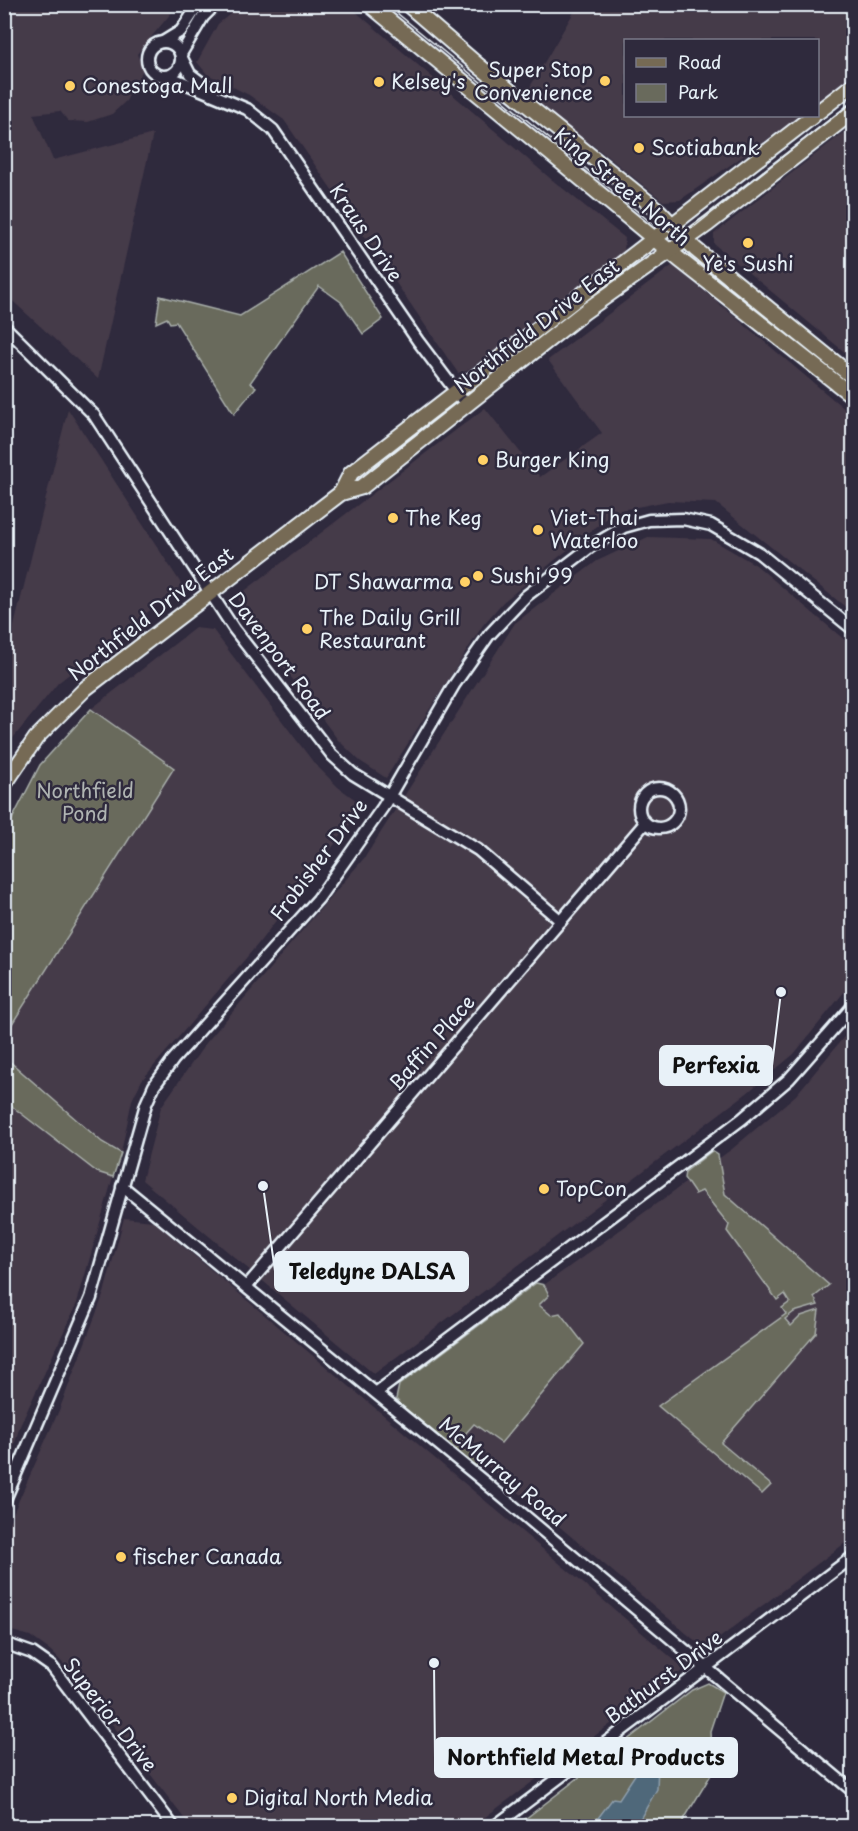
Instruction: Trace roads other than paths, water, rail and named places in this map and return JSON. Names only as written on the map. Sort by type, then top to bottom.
[{"type":"main road","name":"King Street North","points":[[369,4],[669,250],[854,397]]},
{"type":"main road","name":"King Street North","points":[[407,4],[686,240],[854,378]]},
{"type":"main road","points":[[819,111],[854,84]]},
{"type":"main road","name":"Northfield Drive East","points":[[4,785],[36,738],[79,695],[341,493],[362,487],[584,312],[686,240],[854,111]]},
{"type":"main road","name":"Northfield Drive East","points":[[341,493],[351,473],[812,117]]},
{"type":"street","points":[[199,4],[181,31],[151,49],[147,62],[154,73],[168,76],[178,69],[181,56],[203,17],[216,4]]},
{"type":"street","points":[[163,42],[174,45],[181,56]]},
{"type":"street","name":"Kraus Drive","points":[[181,56],[190,74],[220,97]]},
{"type":"street","name":"Kraus Drive","points":[[168,76],[252,113],[284,142],[375,280],[467,406]]},
{"type":"street","name":"Davenport Road","points":[[4,326],[94,415],[234,629],[332,755],[353,774],[478,850],[561,921]]},
{"type":"street","name":"Frobisher Drive","points":[[4,1502],[91,1299],[146,1104],[154,1086],[173,1060],[318,899],[389,795],[454,685],[502,619],[526,596],[593,544],[624,527],[649,520],[683,519],[711,525],[759,553],[854,630]]},
{"type":"street","name":"Baffin Place","points":[[247,1286],[645,822]]},
{"type":"street","points":[[377,1392],[742,1119],[789,1079],[854,1005]]},
{"type":"street","name":"McMurray Road","points":[[122,1186],[377,1392],[708,1667],[854,1792]]},
{"type":"street","name":"Bathurst Drive","points":[[495,1827],[854,1556]]},
{"type":"street","name":"Superior Drive","points":[[4,1643],[32,1653],[52,1668],[173,1827]]},
{"type":"water","points":[[646,1758],[658,1764],[657,1789],[636,1826],[592,1826],[613,1798],[619,1799]]},
{"type":"tram line","points":[[386,4],[654,225],[672,232],[694,227],[854,100]]},
{"type":"place","name":"Super Stop Convenience","points":[[605,81]]},
{"type":"place","name":"Kelsey's","points":[[379,82]]},
{"type":"place","name":"Conestoga Mall","points":[[70,86]]},
{"type":"place","name":"Scotiabank","points":[[639,148]]},
{"type":"place","name":"Ye's Sushi","points":[[748,243]]},
{"type":"place","name":"Burger King","points":[[483,460]]},
{"type":"place","name":"The Keg","points":[[393,518]]},
{"type":"place","name":"Viet-Thai Waterloo","points":[[538,530]]},
{"type":"place","name":"Sushi 99","points":[[478,576]]},
{"type":"place","name":"DT Shawarma","points":[[465,582]]},
{"type":"place","name":"The Daily Grill Restaurant","points":[[307,629]]},
{"type":"place","name":"Perfexia","points":[[781,992]]},
{"type":"place","name":"Teledyne DALSA","points":[[263,1186]]},
{"type":"place","name":"TopCon","points":[[544,1189]]},
{"type":"place","name":"fischer Canada","points":[[121,1557]]},
{"type":"place","name":"Northfield Metal Products","points":[[434,1663]]},
{"type":"place","name":"Digital North Media","points":[[232,1798]]},
{"type":"park label","name":"Northfield Pond","points":[[85,802]]}]
